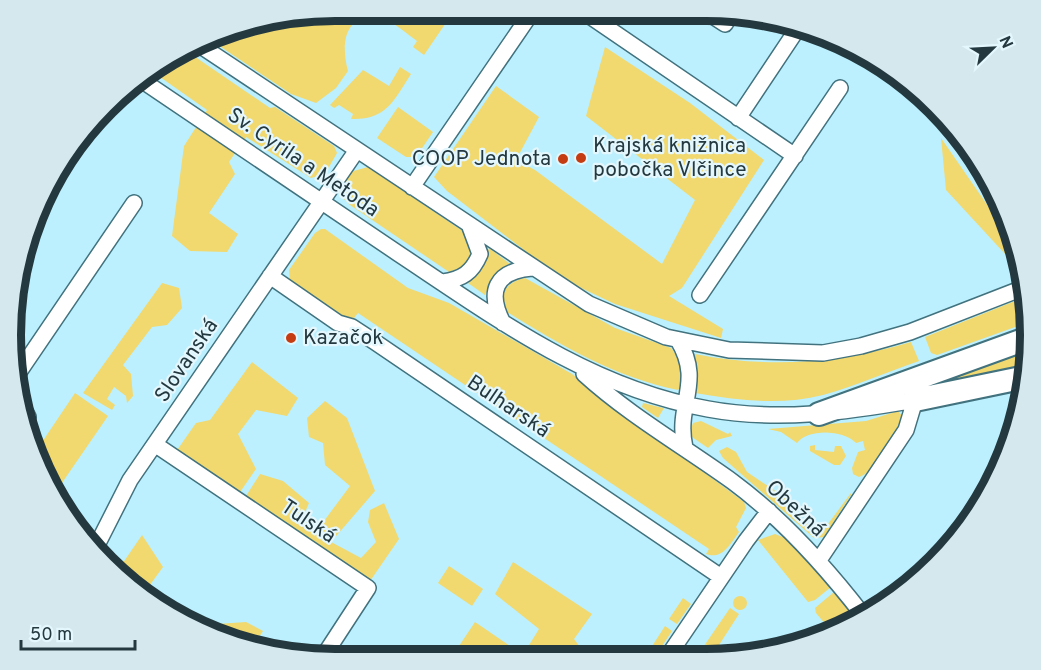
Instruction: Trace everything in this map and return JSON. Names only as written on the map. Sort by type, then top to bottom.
[{"type":"main road","points":[[819,414],[1020,341]]},
{"type":"main road","points":[[915,400],[1017,379]]},
{"type":"street","points":[[412,187],[526,21]]},
{"type":"street","points":[[597,21],[795,156]]},
{"type":"street","points":[[738,118],[794,34]]},
{"type":"street","name":"Sv. Cyrila a Metoda","points":[[205,49],[589,304],[628,323],[678,340],[729,350],[823,353],[861,346],[910,332],[1016,291]]},
{"type":"street","name":"Sv. Cyrila a Metoda","points":[[147,84],[503,323],[575,366],[636,392],[685,405],[758,415],[819,414],[915,400]]},
{"type":"street","points":[[699,295],[840,88]]},
{"type":"street","name":"Slovanská","points":[[99,542],[130,480],[323,203],[357,150]]},
{"type":"street","points":[[23,366],[134,203]]},
{"type":"street","points":[[443,282],[457,280],[474,267],[480,254],[471,227]]},
{"type":"street","points":[[503,323],[494,306],[498,283],[519,269],[532,268]]},
{"type":"street","name":"Bulharská","points":[[270,276],[338,323],[352,327],[721,577]]},
{"type":"street","points":[[678,340],[688,356],[691,376],[681,431],[685,448]]},
{"type":"street","name":"Obežná","points":[[575,366],[609,396],[685,448],[769,511],[819,560],[859,609]]},
{"type":"street","points":[[819,560],[906,430],[915,400]]},
{"type":"street","name":"Tulská","points":[[156,445],[368,588],[328,649]]},
{"type":"street","points":[[672,649],[769,511]]},
{"type":"shaded area","points":[[358,21],[352,26],[345,41],[348,71],[336,88],[316,103],[291,94],[217,44],[274,27],[314,22]]},
{"type":"shaded area","points":[[389,21],[447,21],[424,55],[413,47],[417,41]]},
{"type":"shaded area","points":[[605,47],[690,103],[764,160],[682,288],[669,296],[723,329],[721,338],[615,304],[562,279],[447,191],[434,177],[496,86],[539,117],[516,160],[535,170],[662,264],[695,200],[586,116]]},
{"type":"shaded area","points":[[192,55],[270,108],[275,107],[334,146],[337,153],[325,174],[311,178],[246,137],[229,162],[235,174],[209,213],[238,234],[227,252],[190,251],[172,236],[184,146],[207,110],[158,76]]},
{"type":"shaded area","points":[[400,67],[411,74],[393,101],[381,113],[363,119],[351,119],[353,114],[339,105],[334,108],[330,105],[363,70],[389,86]]},
{"type":"shaded area","points":[[398,107],[433,132],[416,157],[406,157],[377,138]]},
{"type":"shaded area","points":[[941,138],[990,209],[993,207],[1010,260],[946,190]]},
{"type":"shaded area","points":[[368,167],[467,234],[472,254],[465,266],[449,272],[350,205],[341,196],[340,187],[350,172]]},
{"type":"shaded area","points":[[325,229],[408,288],[449,303],[572,374],[744,502],[746,508],[736,527],[739,532],[729,546],[717,555],[706,554],[709,549],[358,313],[350,323],[290,282],[289,270],[315,233]]},
{"type":"shaded area","points":[[489,248],[510,264],[497,272],[485,295],[468,283],[480,272]]},
{"type":"shaded area","points":[[525,278],[615,328],[671,348],[681,361],[683,384],[678,390],[655,385],[611,369],[568,348],[507,312],[502,307],[502,301],[507,287]]},
{"type":"shaded area","points":[[162,283],[179,288],[182,308],[167,325],[152,327],[123,365],[131,374],[133,396],[127,403],[126,396],[114,387],[107,399],[115,405],[112,410],[83,393]]},
{"type":"shaded area","points":[[1018,300],[1020,325],[937,355],[931,353],[925,337]]},
{"type":"shaded area","points":[[911,342],[919,361],[823,395],[775,401],[743,400],[695,393],[695,354],[750,361],[803,362],[857,355]]},
{"type":"shaded area","points":[[1019,347],[1018,367],[942,385],[939,376]]},
{"type":"shaded area","points":[[252,362],[298,398],[287,416],[256,410],[238,434],[256,469],[238,495],[175,453],[196,423],[210,420]]},
{"type":"shaded area","points":[[75,393],[108,416],[60,486],[41,444]]},
{"type":"shaded area","points":[[325,401],[347,418],[375,491],[331,542],[361,558],[376,542],[368,522],[370,510],[384,503],[399,539],[368,584],[244,499],[260,474],[283,481],[309,503],[302,519],[318,529],[350,486],[325,465],[323,443],[309,437],[307,418]]},
{"type":"shaded area","points":[[643,403],[664,408],[658,418],[642,407]]},
{"type":"shaded area","points":[[898,411],[903,417],[890,442],[872,468],[859,477],[853,474],[852,468],[858,452],[865,450],[863,441],[856,443],[843,435],[826,432],[809,435],[797,443],[781,432],[768,429],[866,421]]},
{"type":"shaded area","points":[[701,421],[728,434],[730,432],[732,436],[716,440],[708,448],[692,437],[690,432],[693,423]]},
{"type":"shaded area","points":[[815,445],[815,450],[834,452],[835,446],[841,446],[846,456],[840,465],[834,465],[810,451],[810,446]]},
{"type":"shaded area","points":[[727,447],[736,452],[747,472],[793,503],[789,510],[822,532],[851,493],[851,495],[824,537],[814,538],[723,458],[719,451]]},
{"type":"shaded area","points":[[775,534],[785,538],[831,587],[815,600],[808,602],[758,540]]},
{"type":"shaded area","points":[[142,535],[163,567],[148,587],[122,565]]},
{"type":"shaded area","points":[[513,562],[592,614],[574,639],[582,649],[527,649],[539,629],[495,594]]},
{"type":"shaded area","points":[[449,566],[483,589],[472,606],[438,583]]},
{"type":"shaded area","points":[[834,592],[852,613],[826,625],[816,613],[815,608]]},
{"type":"shaded area","points":[[740,596],[745,598],[747,603],[745,608],[740,610],[735,608],[733,603],[735,598]]},
{"type":"shaded area","points":[[683,598],[691,604],[677,624],[669,619]]},
{"type":"shaded area","points":[[730,608],[739,614],[717,648],[702,649]]},
{"type":"shaded area","points":[[246,622],[263,631],[258,639],[215,625]]},
{"type":"shaded area","points":[[475,622],[514,649],[463,649],[459,646]]},
{"type":"shaded area","points":[[665,626],[672,631],[660,649],[650,649]]},
{"type":"place","name":"Krajská knižnica pobočka Vlčince","points":[[581,158]]},
{"type":"place","name":"COOP Jednota","points":[[563,159]]},
{"type":"place","name":"Kazačok","points":[[291,338]]}]
